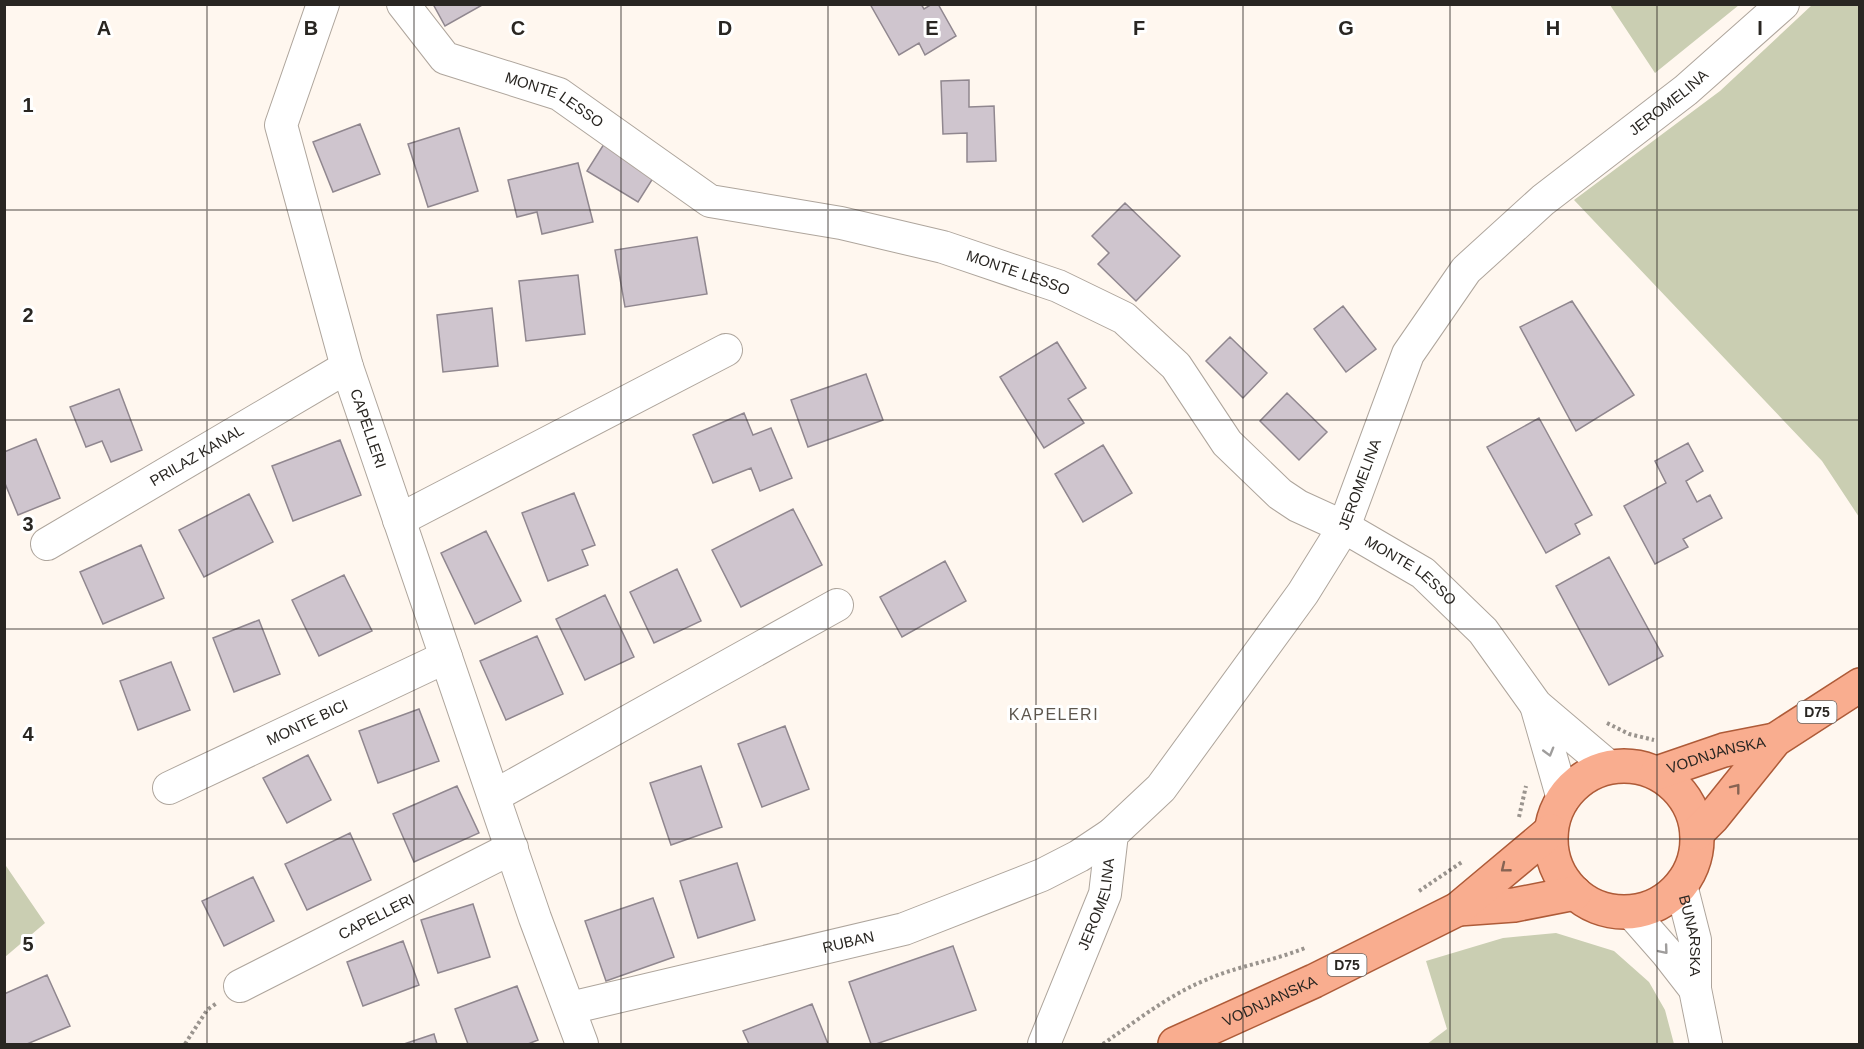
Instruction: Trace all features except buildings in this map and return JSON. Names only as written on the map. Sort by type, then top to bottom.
[{"type":"main road","name":"VODNJANSKA","points":[[1697,832],[1713,818],[1775,740],[1860,685]]},
{"type":"main road","name":"VODNJANSKA","points":[[1657,773],[1724,750],[1775,740]]},
{"type":"main road","name":"VODNJANSKA","points":[[1625,765],[1642,767],[1657,773],[1672,783],[1685,797],[1694,814],[1697,832],[1695,860],[1681,885],[1667,898],[1650,907],[1631,912],[1616,912],[1588,903],[1566,883],[1554,859],[1551,831],[1555,814],[1563,799],[1583,778],[1609,767],[1625,765]]},
{"type":"main road","name":"VODNJANSKA","points":[[1175,1044],[1314,981],[1458,909],[1551,831]]},
{"type":"main road","name":"VODNJANSKA","points":[[1458,909],[1514,905],[1556,899],[1575,893]]},
{"type":"street","name":"CAPELLERI","points":[[322,4],[281,125],[347,367],[535,918],[582,1044]]},
{"type":"street","name":"MONTE LESSO","points":[[403,4],[445,58],[560,94],[710,201],[841,223],[944,247],[1058,286],[1124,318],[1176,366],[1227,443],[1280,494],[1298,506],[1344,527],[1423,573],[1483,631],[1562,746],[1563,799]]},
{"type":"street","name":"JEROMELINA","points":[[1044,1044],[1105,894],[1112,834],[1161,788],[1303,593],[1344,527],[1408,354],[1466,270],[1543,200],[1686,90],[1783,4]]},
{"type":"street","points":[[399,520],[726,350]]},
{"type":"street","name":"PRILAZ KANAL","points":[[47,544],[347,367]]},
{"type":"street","points":[[494,796],[837,605]]},
{"type":"street","name":"MONTE BICI","points":[[170,788],[446,657]]},
{"type":"street","points":[[1562,746],[1609,767]]},
{"type":"street","name":"RUBAN","points":[[570,1008],[904,929],[1042,874],[1079,856],[1112,834]]},
{"type":"street","name":"CAPELLERI","points":[[240,986],[512,848]]},
{"type":"street","name":"BUNARSKA","points":[[1681,885],[1695,940],[1695,989],[1706,1044]]},
{"type":"street","name":"BUNARSKA","points":[[1631,912],[1695,989]]},
{"type":"path","points":[[1517,823],[1524,803],[1527,778],[1562,746],[1602,720],[1629,734],[1662,741]]},
{"type":"path","points":[[1413,895],[1472,855]]},
{"type":"path","points":[[1102,1044],[1154,1008],[1208,979],[1308,947]]},
{"type":"path","points":[[185,1044],[207,1011],[240,986]]},
{"type":"green space","points":[[1610,5],[1739,5],[1655,73]]},
{"type":"green space","points":[[1812,5],[1859,5],[1859,517],[1822,461],[1574,200],[1720,91]]},
{"type":"green space","points":[[4,863],[45,923],[5,957],[4,957]]},
{"type":"green space","points":[[1556,933],[1614,951],[1649,982],[1665,1010],[1674,1044],[1427,1044],[1447,1029],[1426,961],[1503,938]]},
{"type":"district","name":"KAPELERI","points":[[1054,714]]}]
